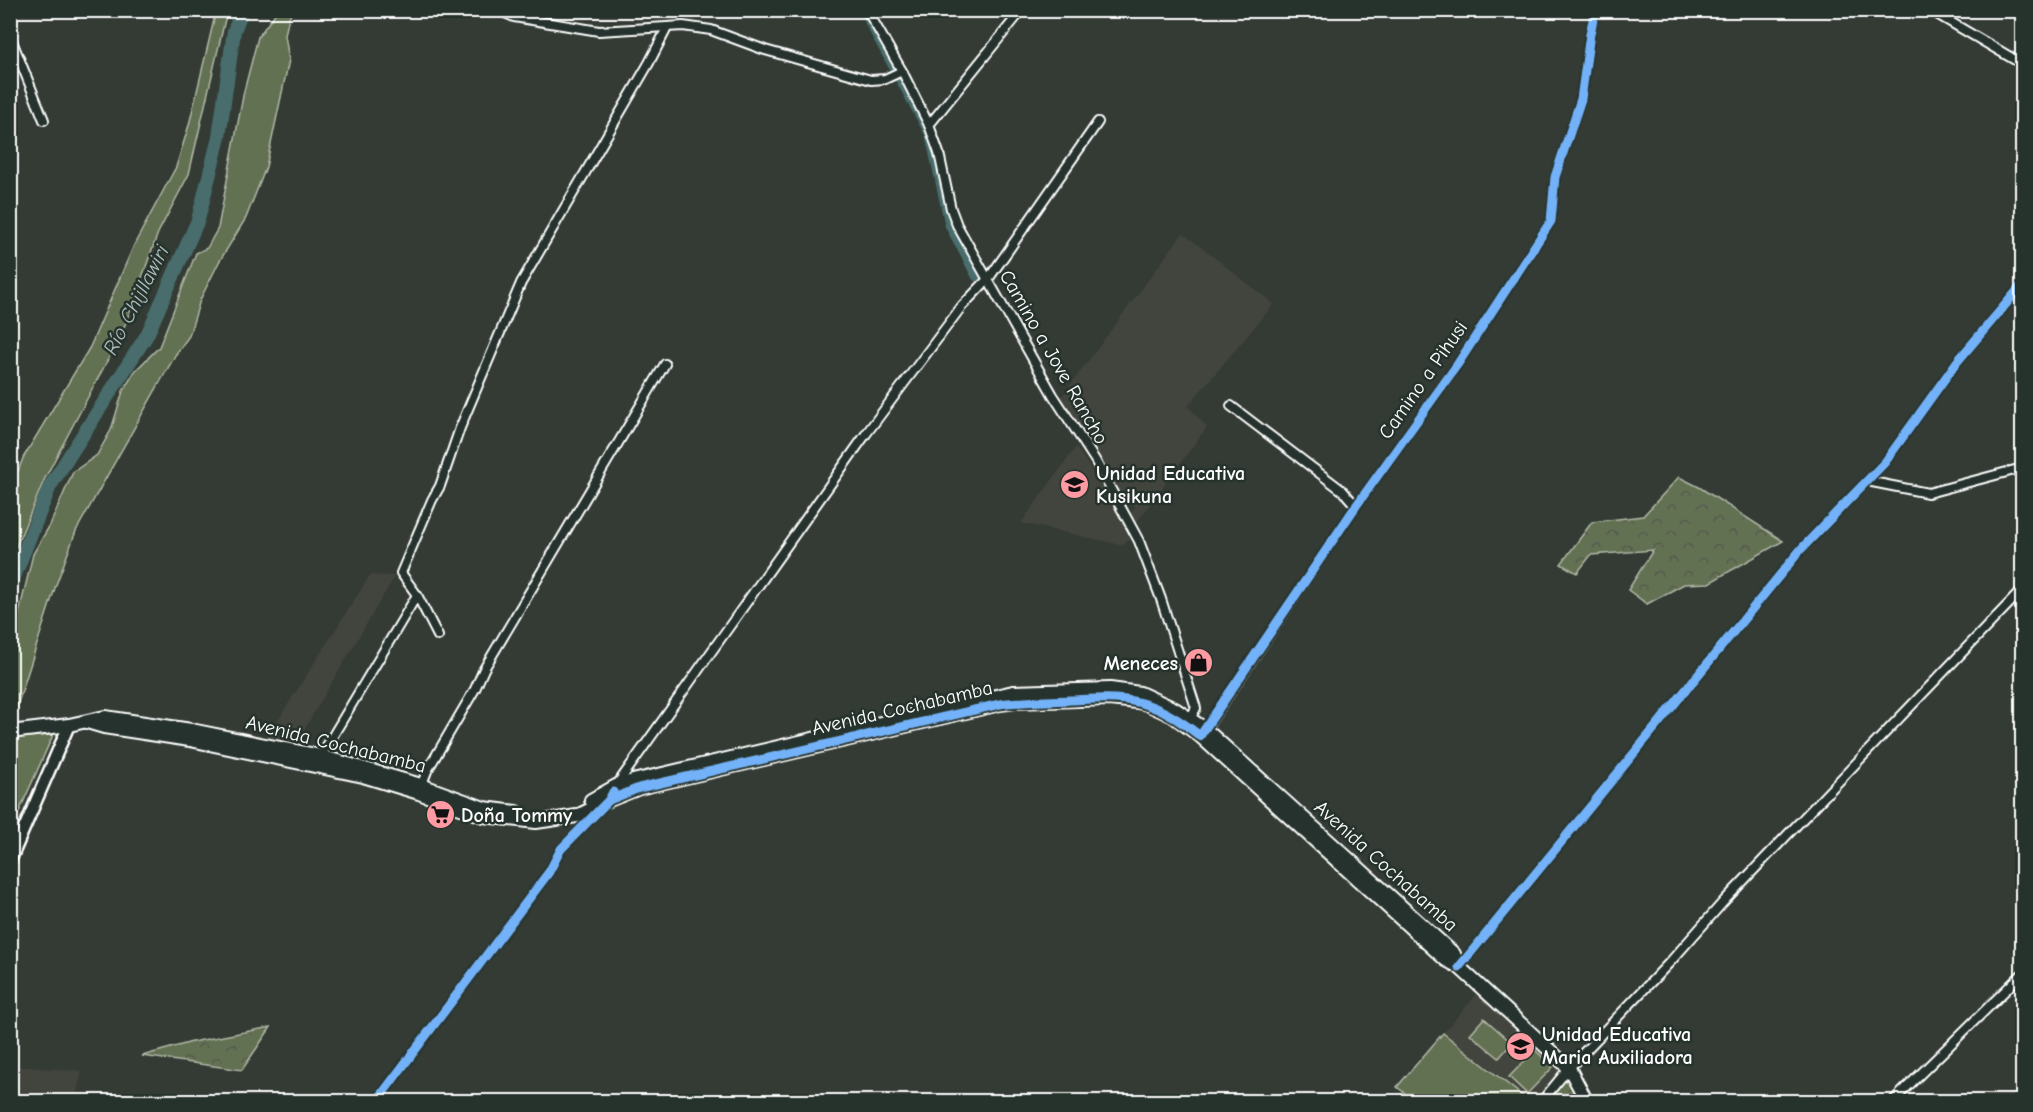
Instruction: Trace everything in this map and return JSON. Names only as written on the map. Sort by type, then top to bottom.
[{"type":"main road","name":"Avenida Cochabamba","points":[[10,732],[87,722],[104,727],[319,761],[363,776],[420,789],[484,808],[536,815],[575,809],[616,786],[1013,692],[1110,689],[1133,692],[1155,698],[1203,733],[1396,908],[1454,954],[1459,967],[1569,1068],[1587,1101]]},
{"type":"main road","name":"Avenida Cochabamba","points":[[420,789],[483,816],[536,822],[577,816],[639,788],[1008,703],[1127,700],[1147,704],[1189,722]]},
{"type":"street","points":[[498,10],[514,17],[599,31],[682,26],[711,30],[765,50],[871,80],[885,80],[902,71]]},
{"type":"street","points":[[929,125],[1022,10]]},
{"type":"street","name":"Camino a Pihusi","points":[[1203,733],[1356,506],[1457,365],[1551,221],[1555,177],[1581,99],[1590,34],[1596,10]]},
{"type":"street","points":[[1930,10],[2022,64]]},
{"type":"street","name":"Camino a Jove Rancho","points":[[869,12],[929,125],[939,153],[957,225],[1053,395],[1095,460],[1139,541],[1161,599],[1196,708],[1189,722]]},
{"type":"street","points":[[438,636],[417,595],[401,573],[440,486],[460,428],[521,283],[667,28]]},
{"type":"street","points":[[10,36],[44,120]]},
{"type":"street","points":[[376,1101],[549,872],[561,849],[609,800],[616,786],[866,434],[962,306],[988,278],[1098,122]]},
{"type":"street","points":[[1459,967],[1802,548],[1839,507],[1885,462],[1956,363],[2022,285]]},
{"type":"street","points":[[420,789],[427,771],[460,716],[484,669],[665,364]]},
{"type":"street","points":[[1231,406],[1343,491],[1356,506]]},
{"type":"street","points":[[1867,481],[1929,493],[2022,468]]},
{"type":"street","points":[[1540,1101],[1812,809],[2022,590]]},
{"type":"street","points":[[319,761],[417,595]]},
{"type":"street","points":[[10,861],[69,725]]},
{"type":"street","points":[[1892,1101],[2022,974]]},
{"type":"shaded area","points":[[1183,233],[1274,304],[1188,406],[1207,427],[1137,522],[1129,515],[1135,507],[1113,485],[1113,478],[1060,399]]},
{"type":"shaded area","name":"Unidad Educativa Kusikuna","points":[[1076,447],[1113,503],[1130,540],[1121,545],[1021,523]]},
{"type":"shaded area","points":[[370,575],[395,576],[295,745],[266,739]]},
{"type":"shaded area","points":[[1478,993],[1562,1069],[1533,1101],[1529,1101],[1443,1033]]},
{"type":"shaded area","points":[[11,1067],[82,1071],[75,1101],[11,1101]]},
{"type":"green space","points":[[216,11],[227,11],[189,174],[158,233],[122,333],[45,478],[11,559],[11,490],[23,458],[90,347],[134,245],[176,167],[189,125]]},
{"type":"green space","points":[[277,11],[293,11],[289,17],[285,35],[289,60],[266,167],[246,218],[219,262],[200,300],[189,336],[176,354],[76,531],[56,585],[11,725],[11,636],[16,626],[33,554],[50,525],[73,472],[97,455],[111,430],[123,391],[135,371],[159,347],[196,253],[207,248],[218,228],[244,91],[258,37]]},
{"type":"green space","points":[[1679,477],[1699,487],[1783,541],[1709,583],[1684,584],[1647,604],[1628,590],[1653,550],[1591,555],[1577,573],[1561,564],[1592,522],[1643,516]]},
{"type":"green space","points":[[53,735],[11,830],[11,737]]},
{"type":"green space","points":[[1484,1018],[1512,1043],[1499,1058],[1470,1034]]},
{"type":"green space","points":[[271,1027],[242,1070],[142,1056],[192,1042]]},
{"type":"green space","points":[[1443,1033],[1529,1101],[1415,1101],[1397,1087]]},
{"type":"green space","points":[[1535,1050],[1553,1067],[1527,1094],[1509,1077]]},
{"type":"green space","points":[[1570,1075],[1583,1102],[1547,1102]]},
{"type":"waterway","name":"Río Chijllawiri","points":[[10,587],[50,486],[147,335],[198,220],[219,137],[234,31],[242,10]]},
{"type":"waterway","points":[[865,11],[869,23],[929,134],[949,226],[976,277]]},
{"type":"cycle path","points":[[609,800],[639,788],[1009,703],[1129,700],[1162,711],[1182,722],[1200,736],[1356,506],[1457,365],[1551,221],[1555,177],[1581,99],[1595,10]]},
{"type":"cycle path","points":[[1459,967],[1802,548],[1885,462],[1956,363],[2022,285]]},
{"type":"cycle path","points":[[376,1102],[549,872],[561,849],[609,800],[613,792]]},
{"type":"place","name":"Unidad Educativa Kusikuna","points":[[1075,485]]},
{"type":"place","name":"Meneces","points":[[1199,663]]},
{"type":"place","name":"Doña Tommy","points":[[440,815]]},
{"type":"place","name":"Unidad Educativa Maria Auxiliadora","points":[[1521,1046]]}]
